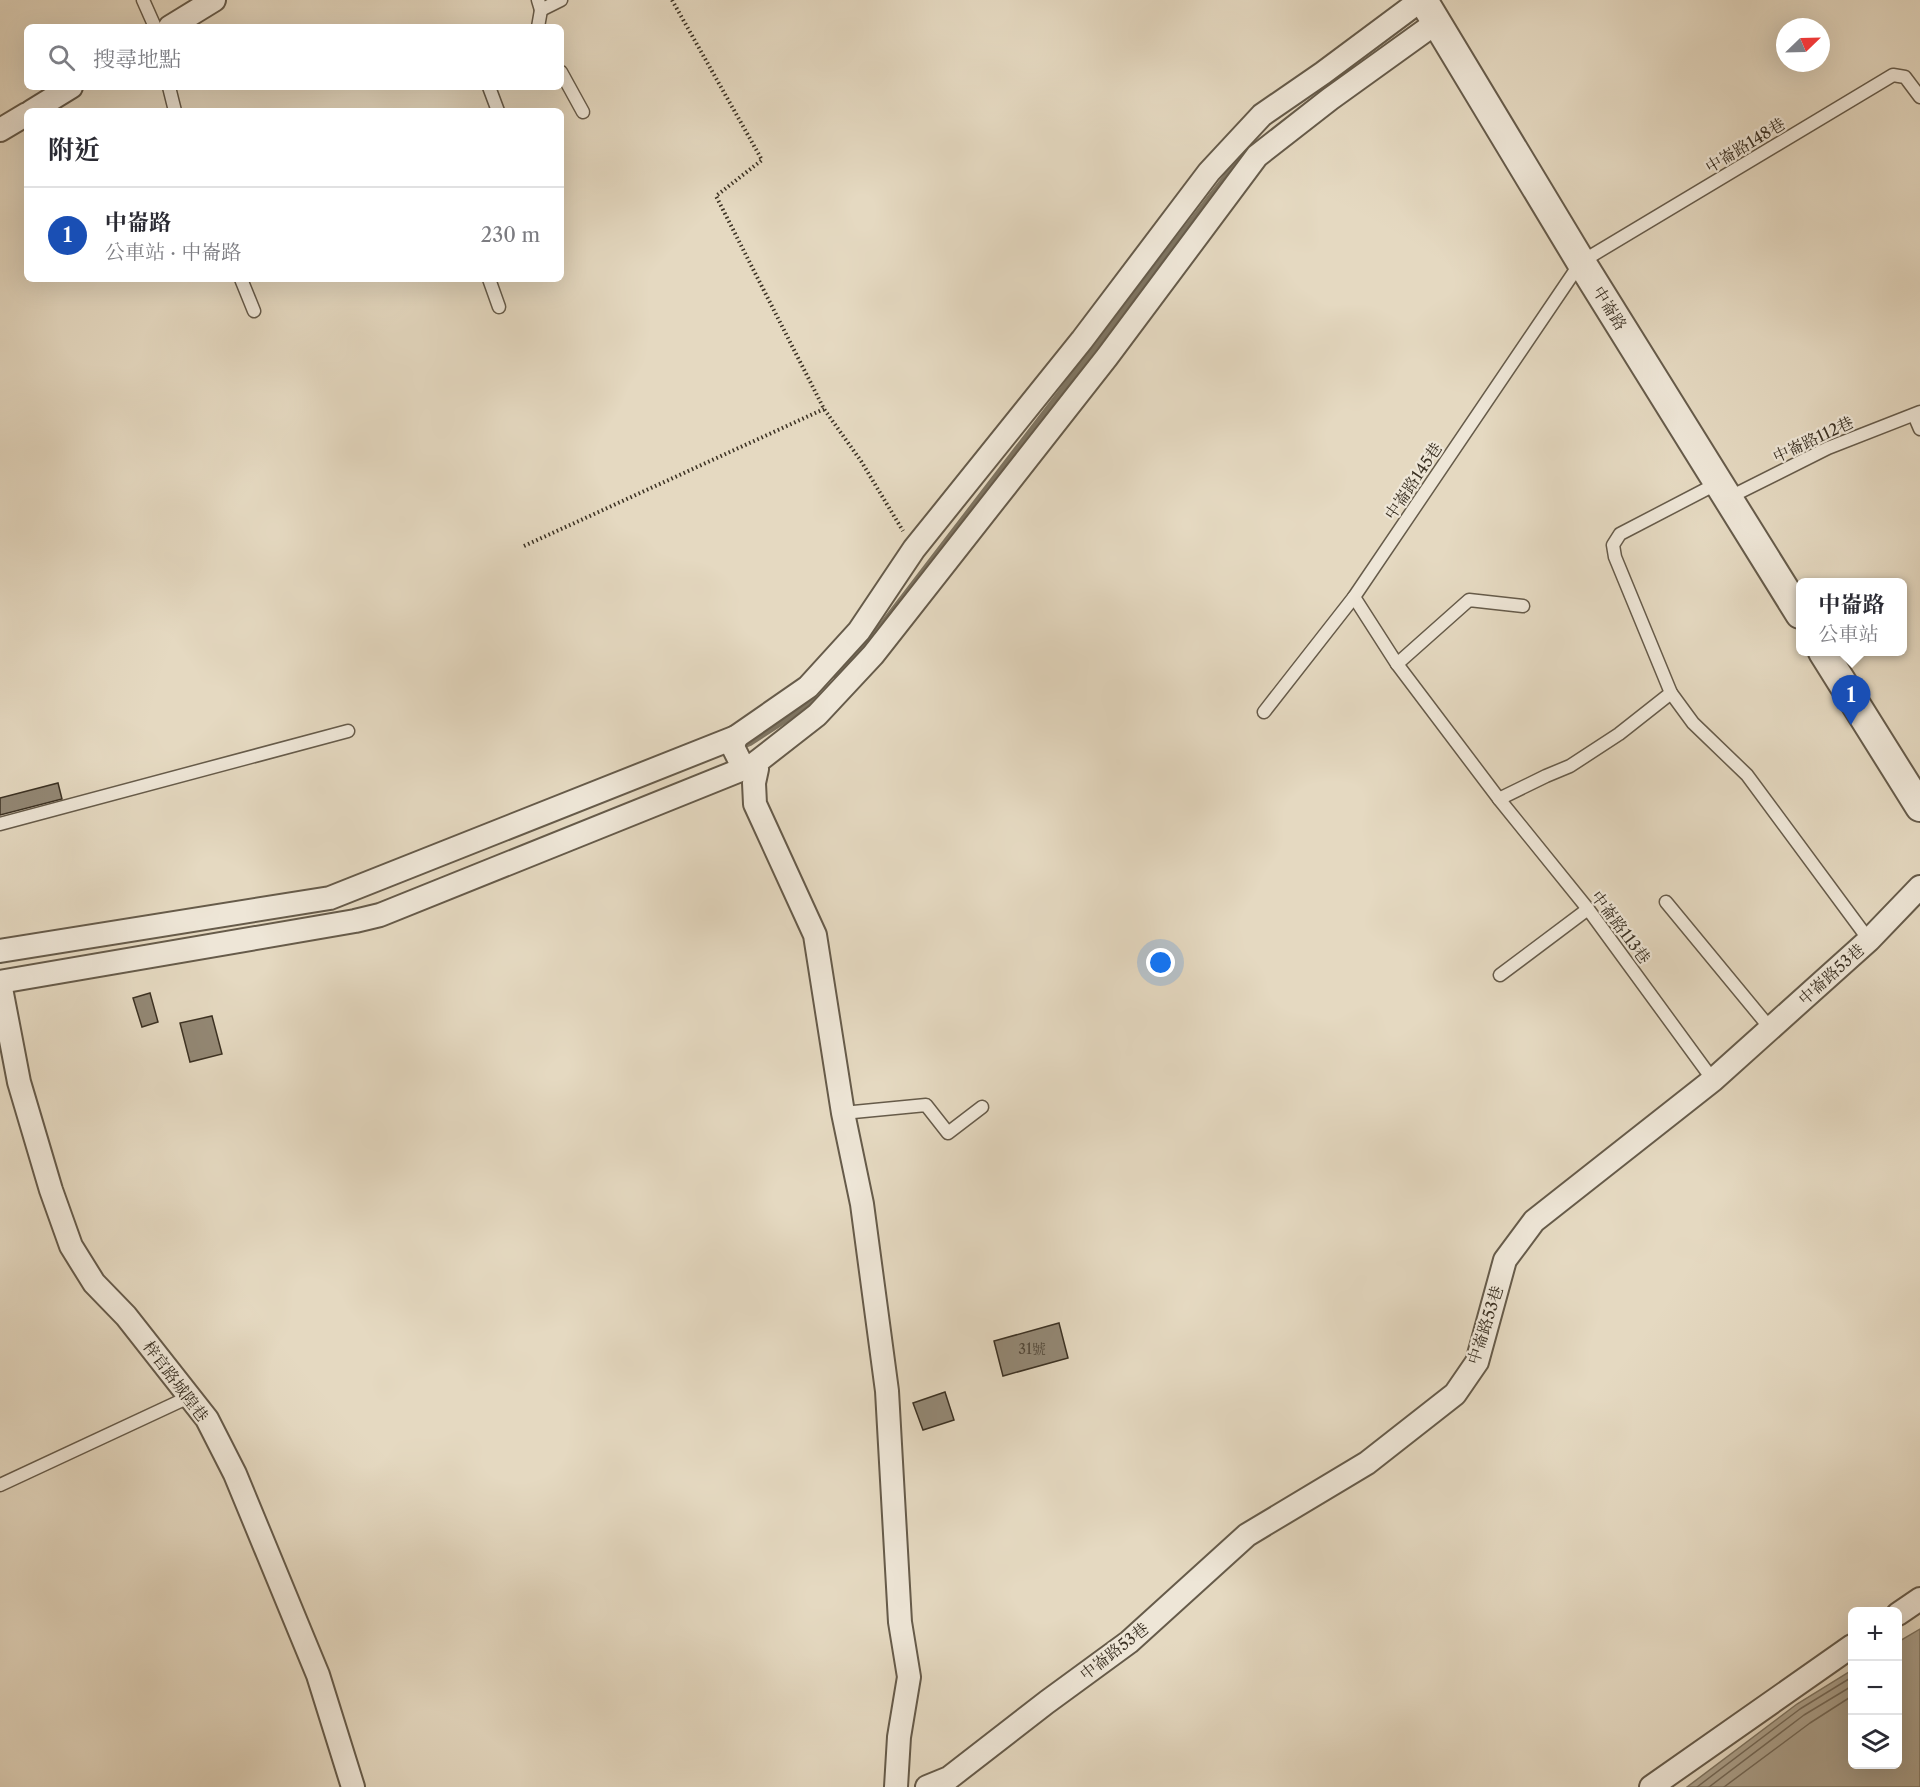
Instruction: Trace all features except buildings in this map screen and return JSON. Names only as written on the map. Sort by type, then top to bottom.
[{"type":"street","points":[[175,24],[214,0]]},
{"type":"street","points":[[0,982],[355,921],[374,899],[741,753],[808,687],[860,631],[914,549],[1095,348],[1257,156],[1330,99],[1427,8]]},
{"type":"street","name":"中崙路","points":[[1427,8],[1581,262],[1796,607]]},
{"type":"street","points":[[37,108],[66,90]]},
{"type":"street","points":[[0,130],[24,116]]},
{"type":"street","points":[[0,951],[330,898],[374,899],[741,753],[817,716],[873,655],[1095,348]]},
{"type":"street","points":[[1826,656],[1920,807]]},
{"type":"street","points":[[741,753],[757,769],[754,783],[755,804],[815,935],[843,1113],[862,1204],[887,1391],[900,1622],[909,1677],[899,1737],[896,1787]]},
{"type":"street","name":"中崙路53巷","points":[[927,1787],[949,1778],[1129,1642],[1246,1535],[1367,1463],[1455,1394],[1477,1362],[1505,1260],[1534,1221],[1713,1080],[1869,940],[1920,887]]},
{"type":"street","name":"梓官路城隍巷","points":[[0,982],[20,1082],[51,1190],[71,1246],[94,1283],[126,1316],[207,1419],[239,1485],[318,1676],[353,1787]]},
{"type":"street","points":[[1902,1611],[1920,1599]]},
{"type":"street","points":[[1651,1787],[1848,1649]]},
{"type":"lane","points":[[143,0],[154,24]]},
{"type":"lane","points":[[538,24],[540,5],[561,0]]},
{"type":"lane","name":"中崙路148巷","points":[[1581,262],[1893,75],[1905,77],[1920,97]]},
{"type":"lane","points":[[564,78],[582,112]]},
{"type":"lane","points":[[171,90],[174,108]]},
{"type":"lane","points":[[490,90],[497,108]]},
{"type":"lane","name":"中崙路145巷","points":[[1264,712],[1354,597],[1581,262]]},
{"type":"lane","points":[[242,282],[254,310]]},
{"type":"lane","points":[[490,282],[499,307]]},
{"type":"lane","name":"中崙路112巷","points":[[1724,490],[1917,413],[1920,429]]},
{"type":"lane","points":[[1724,490],[1620,534],[1613,544],[1614,557],[1671,693],[1693,723],[1747,775],[1869,940]]},
{"type":"lane","name":"中崙路113巷","points":[[1354,597],[1397,664],[1499,798],[1588,909],[1713,1080]]},
{"type":"lane","points":[[1397,664],[1469,600],[1522,606]]},
{"type":"lane","points":[[1499,798],[1570,766],[1619,734],[1671,693]]},
{"type":"lane","points":[[0,824],[348,731]]},
{"type":"lane","points":[[1666,902],[1770,1028]]},
{"type":"lane","points":[[1500,975],[1588,909]]},
{"type":"lane","points":[[843,1113],[926,1105],[948,1133],[982,1107]]},
{"type":"lane","points":[[0,1485],[189,1397]]},
{"type":"path","points":[[672,0],[762,159],[716,196],[824,409],[861,461],[914,549]]},
{"type":"path","points":[[524,546],[824,409]]},
{"type":"water","points":[[1920,1629],[1920,1787],[1687,1787],[1797,1704],[1848,1672],[1848,1769],[1902,1769],[1902,1640]]},
{"type":"waterway","points":[[1320,92],[1354,69]]},
{"type":"waterway","points":[[837,678],[871,639],[1244,153],[1253,145]]},
{"type":"waterway","points":[[740,747],[750,743],[818,699]]},
{"type":"place","name":"中崙路","points":[[1851,725]]}]
